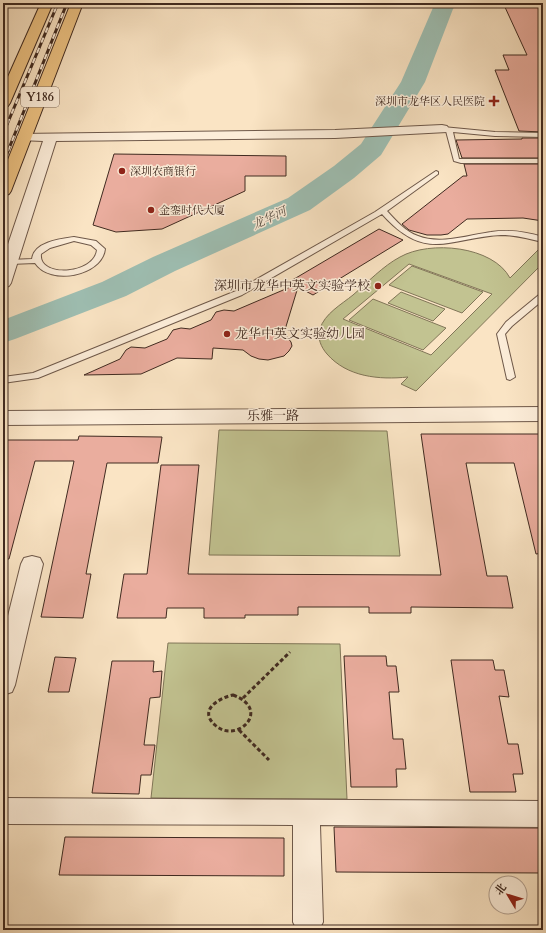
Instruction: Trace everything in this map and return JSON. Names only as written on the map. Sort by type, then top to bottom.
[{"type":"main road","name":"Y186","points":[[3,103],[47,3]]},
{"type":"main road","name":"Y186","points":[[3,191],[77,3]]},
{"type":"street","points":[[24,137],[335,134],[445,129]]},
{"type":"street","points":[[3,282],[50,137]]},
{"type":"street","name":"乐雅一路","points":[[3,418],[543,414]]},
{"type":"street","points":[[3,685],[32,564]]},
{"type":"street","points":[[3,811],[543,814]]},
{"type":"street","points":[[306,813],[308,922]]},
{"type":"lane","points":[[543,135],[495,134],[445,129],[456,160],[543,161]]},
{"type":"lane","points":[[3,380],[35,376],[239,293],[383,211],[436,173]]},
{"type":"lane","points":[[383,211],[400,229],[416,239],[437,241],[500,233],[534,236],[543,240]]},
{"type":"lane","points":[[10,262],[37,261],[45,269],[52,272],[72,273],[97,263],[101,252],[95,244],[89,241],[74,239],[65,240],[53,243],[43,248],[37,257],[37,261]]},
{"type":"lane","points":[[510,377],[501,334],[509,324],[543,296]]},
{"type":"path","points":[[243,698],[290,652]]},
{"type":"path","points":[[233,695],[243,698],[250,705],[251,713],[248,723],[239,730],[228,732],[216,728],[210,720],[209,710],[214,701],[223,696],[233,695]]},
{"type":"path","points":[[239,730],[269,760]]},
{"type":"green space","points":[[541,247],[543,248],[543,263],[416,391],[401,384],[408,377],[375,377],[344,368],[327,354],[320,342],[320,329],[329,314],[388,265],[400,257],[413,252],[444,248],[460,249],[476,253],[490,259],[502,267],[510,278]],"holes":[[[409,264],[492,294],[431,355],[343,319]]]},
{"type":"green space","points":[[412,266],[483,292],[462,313],[389,285]]},
{"type":"green space","points":[[401,292],[445,309],[433,321],[388,303]]},
{"type":"green space","points":[[373,299],[446,328],[423,350],[349,320]]},
{"type":"green space","points":[[219,430],[387,431],[400,556],[209,555]]},
{"type":"green space","points":[[168,643],[340,644],[347,799],[151,798]]},
{"type":"building","points":[[504,5],[533,5],[534,7],[538,7],[543,16],[543,132],[519,131],[495,70],[509,70],[503,55],[527,55]]},
{"type":"building","points":[[543,138],[543,158],[462,158],[456,140],[522,139]]},
{"type":"building","name":"金銮时代大厦","points":[[114,154],[286,156],[286,176],[245,176],[245,191],[162,229],[116,232],[93,225]]},
{"type":"building","points":[[464,164],[543,164],[543,221],[523,218],[467,219],[448,234],[441,235],[427,235],[409,230],[402,224],[463,176],[467,176]]},
{"type":"building","name":"龙华中英文实验幼儿园","points":[[379,229],[403,240],[313,295],[298,287],[284,333],[291,342],[292,346],[284,356],[268,360],[259,359],[251,356],[243,350],[213,348],[212,359],[177,358],[141,374],[84,375],[120,359],[126,350],[131,347],[145,348],[167,339],[173,330],[181,328],[190,329],[211,320],[216,312],[224,310],[234,311],[295,285],[289,282]]},
{"type":"building","points":[[421,434],[543,434],[543,553],[536,554],[514,463],[466,463],[487,576],[507,576],[513,608],[411,607],[411,613],[369,613],[369,607],[298,607],[298,615],[245,615],[245,618],[204,618],[204,608],[167,608],[166,618],[117,618],[124,574],[147,574],[161,465],[199,465],[188,574],[441,575]]},
{"type":"building","points":[[79,436],[162,437],[158,463],[107,463],[86,574],[91,574],[83,618],[41,617],[74,461],[35,461],[9,559],[3,559],[3,440],[78,440]]},
{"type":"building","points":[[344,656],[386,656],[387,666],[396,666],[399,692],[389,692],[393,739],[403,739],[406,769],[396,769],[397,787],[351,787]]},
{"type":"building","points":[[55,657],[76,658],[69,692],[48,692]]},
{"type":"building","points":[[451,660],[493,660],[495,670],[504,670],[509,697],[499,696],[508,744],[518,744],[523,774],[513,774],[516,792],[470,792]]},
{"type":"building","points":[[112,661],[154,661],[153,672],[162,671],[160,697],[150,698],[144,745],[155,745],[151,775],[141,775],[139,794],[92,793]]},
{"type":"building","points":[[334,827],[543,828],[543,873],[336,872]]},
{"type":"building","points":[[65,837],[284,838],[284,876],[59,875]]},
{"type":"waterway","name":"龙华河","points":[[3,332],[114,289],[164,264],[299,204],[344,172],[371,149],[413,82],[443,8],[447,3]]},
{"type":"railway","points":[[3,134],[58,3]]},
{"type":"railway","points":[[8,151],[67,3]]},
{"type":"railway","points":[[3,163],[8,150]]},
{"type":"place","name":"深圳市龙华区人民医院","points":[[494,101]]},
{"type":"place","name":"深圳农商银行","points":[[122,171]]},
{"type":"place","name":"金銮时代大厦","points":[[151,210]]},
{"type":"place","name":"深圳市龙华中英文实验学校","points":[[378,286]]},
{"type":"place","name":"龙华中英文实验幼儿园","points":[[227,334]]}]
